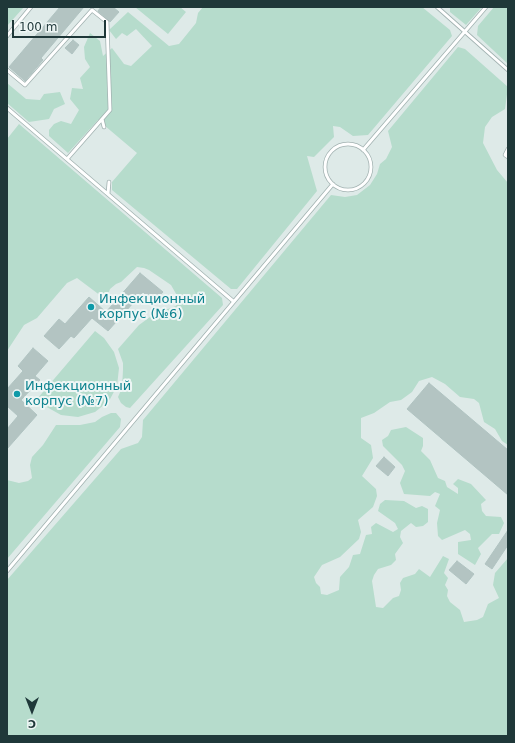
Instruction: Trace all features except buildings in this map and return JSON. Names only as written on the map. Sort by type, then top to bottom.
[{"type":"lane","points":[[7,36],[31,7]]},
{"type":"lane","points":[[437,7],[508,70]]},
{"type":"lane","points":[[363,150],[486,7]]},
{"type":"lane","points":[[7,70],[25,85],[92,10],[107,22],[110,110],[67,159]]},
{"type":"lane","points":[[7,108],[233,301]]},
{"type":"lane","points":[[102,118],[104,127]]},
{"type":"lane","points":[[346,144],[352,144],[363,150],[370,160],[371,165],[365,182],[349,190],[333,184],[329,180],[325,168],[327,157],[331,152],[335,148],[346,144]]},
{"type":"lane","points":[[508,149],[505,155],[508,157]]},
{"type":"lane","points":[[108,194],[109,182]]},
{"type":"lane","points":[[7,571],[333,184]]},
{"type":"green space","points":[[7,7],[24,7],[7,26]]},
{"type":"green space","points":[[135,7],[180,7],[186,12],[168,34]]},
{"type":"green space","points":[[203,7],[422,7],[450,30],[452,36],[368,135],[353,136],[340,127],[333,126],[334,137],[314,157],[307,156],[317,191],[237,289],[231,289],[112,190],[112,182],[137,153],[98,120],[68,153],[49,136],[49,130],[54,124],[61,121],[71,124],[79,110],[70,99],[72,88],[83,89],[80,78],[90,67],[85,59],[84,47],[90,33],[100,41],[103,56],[112,48],[124,64],[131,66],[152,46],[136,29],[127,36],[122,33],[116,39],[109,30],[128,12],[169,46],[179,44],[196,23],[198,13]]},
{"type":"green space","points":[[450,7],[482,7],[466,25],[450,12]]},
{"type":"green space","points":[[494,7],[508,7],[508,64],[477,35],[478,26]]},
{"type":"green space","points":[[458,47],[465,49],[508,87],[505,109],[492,117],[485,127],[483,143],[497,170],[508,183],[508,445],[502,441],[495,429],[484,422],[479,403],[474,399],[460,397],[445,384],[432,377],[419,381],[412,392],[401,400],[390,402],[374,413],[361,418],[361,438],[371,445],[373,458],[362,476],[376,489],[377,496],[373,507],[358,520],[361,532],[359,539],[340,557],[322,565],[314,577],[316,583],[320,587],[321,594],[327,595],[339,590],[340,577],[349,567],[353,555],[360,554],[366,535],[372,534],[371,527],[376,523],[393,532],[398,529],[395,523],[378,511],[380,504],[385,500],[404,501],[416,508],[422,506],[428,509],[428,522],[423,526],[416,527],[411,523],[401,531],[400,537],[403,543],[395,554],[396,560],[391,565],[378,569],[374,575],[372,581],[376,607],[383,608],[393,598],[399,596],[401,590],[400,583],[403,578],[415,574],[419,569],[430,577],[443,556],[449,559],[444,573],[448,578],[445,585],[448,590],[447,596],[450,602],[460,610],[464,622],[477,620],[483,617],[488,604],[499,598],[493,585],[495,573],[508,558],[508,736],[7,736],[7,580],[121,449],[138,443],[142,437],[143,420],[331,195],[345,197],[357,195],[370,185],[377,174],[380,164],[386,159],[392,147],[388,131]]},
{"type":"green space","points":[[7,83],[26,99],[40,100],[44,94],[60,92],[65,104],[54,109],[49,119],[29,122],[7,103]]},
{"type":"green space","points":[[19,124],[222,298],[223,305],[130,408],[121,403],[118,397],[122,388],[123,363],[118,349],[139,325],[154,312],[176,306],[179,299],[171,285],[149,270],[137,267],[121,282],[110,289],[108,295],[101,296],[77,278],[67,283],[37,318],[24,325],[7,351],[7,139]]},
{"type":"green space","points":[[95,331],[104,338],[114,352],[119,368],[117,386],[109,401],[95,412],[78,417],[61,415],[45,406],[37,399]]},
{"type":"green space","points":[[111,413],[116,413],[121,419],[120,427],[7,559],[7,480],[19,483],[28,481],[32,478],[30,465],[32,457],[43,445],[56,425],[80,425],[95,422]]},
{"type":"green space","points":[[406,427],[423,438],[423,446],[421,451],[430,460],[438,478],[445,481],[447,487],[458,494],[458,488],[453,484],[458,479],[471,484],[486,500],[481,504],[482,511],[486,516],[501,517],[504,523],[499,534],[492,534],[478,548],[481,554],[475,565],[458,554],[458,542],[471,540],[470,534],[465,530],[442,540],[438,536],[437,523],[440,510],[435,506],[440,494],[435,492],[430,496],[404,494],[400,483],[405,471],[402,465],[383,446],[382,440],[388,436],[391,430]]},
{"type":"place","name":"Инфекционный корпус (№6)","points":[[91,307]]},
{"type":"place","name":"Инфекционный корпус (№7)","points":[[17,394]]}]
